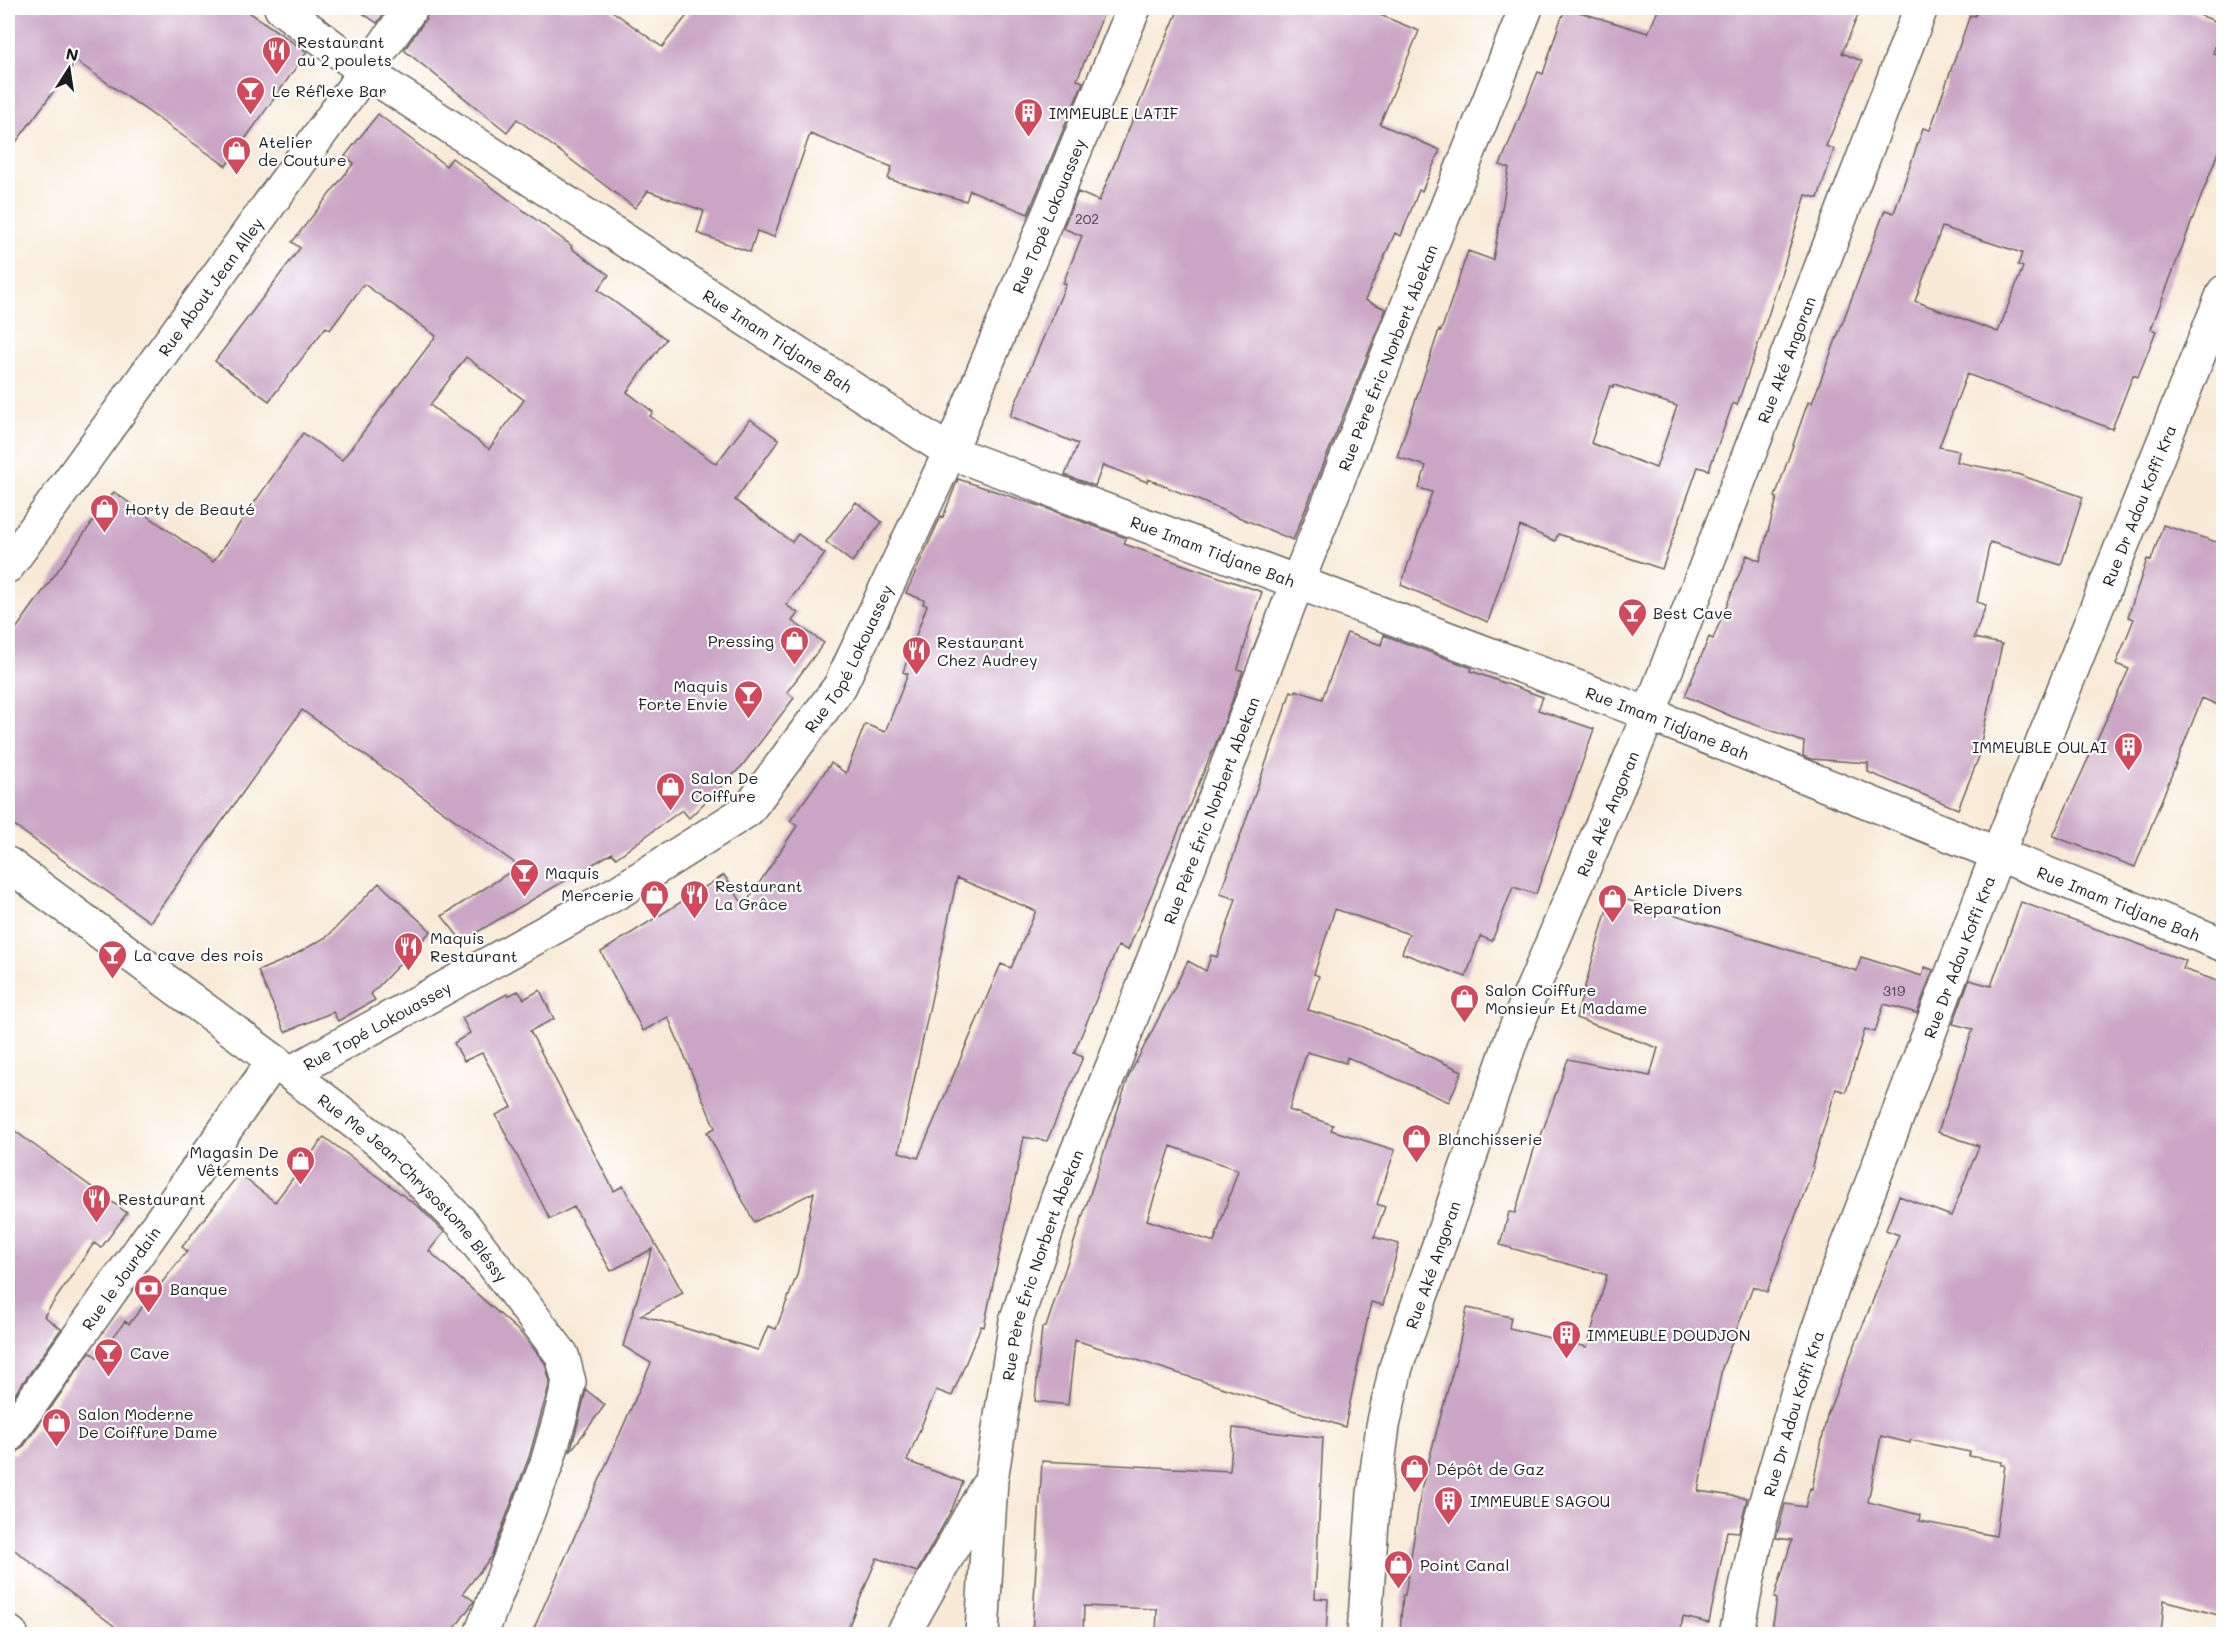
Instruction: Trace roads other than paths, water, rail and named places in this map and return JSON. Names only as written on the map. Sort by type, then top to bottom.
[{"type":"street","name":"Rue Imam Tidjane Bah","points":[[281,8],[366,72],[950,452],[1649,714],[2223,945]]},
{"type":"street","name":"Rue About Jean Alley","points":[[8,566],[126,399],[411,8]]},
{"type":"street","name":"Rue Topé Lokouassey","points":[[282,1067],[620,891],[748,810],[840,686],[950,452],[1134,8]]},
{"type":"street","name":"Rue Père Éric Norbert Abekan","points":[[982,1635],[991,1480],[1016,1321],[1054,1208],[1116,1058],[1298,582],[1526,8]]},
{"type":"street","name":"Rue Aké Angoran","points":[[1364,1635],[1374,1494],[1383,1426],[1396,1367],[1513,1035],[1649,714],[1921,8]]},
{"type":"street","name":"Rue Dr Adou Koffi Kra","points":[[1736,1635],[1760,1522],[1803,1374],[1836,1277],[1998,853],[2223,292]]},
{"type":"street","name":"Rue Me Jean-Chrysostome Bléssy","points":[[8,864],[385,1146],[462,1223],[562,1355],[569,1382],[547,1463],[481,1635]]},
{"type":"street","name":"Rue le Jourdain","points":[[8,1436],[282,1067]]},
{"type":"street","points":[[903,1635],[991,1480]]},
{"type":"place","name":"Restaurant au 2 poulets","points":[[276,76]]},
{"type":"place","name":"Le Réflexe Bar","points":[[251,116]]},
{"type":"place","name":"IMMEUBLE LATIF","points":[[1028,138]]},
{"type":"place","name":"Atelier de Couture","points":[[237,176]]},
{"type":"place","name":"Horty de Beauté","points":[[104,534]]},
{"type":"place","name":"Best Cave","points":[[1632,638]]},
{"type":"place","name":"Pressing","points":[[795,666]]},
{"type":"place","name":"Restaurant Chez Audrey","points":[[916,676]]},
{"type":"place","name":"Maquis Forte Envie","points":[[749,720]]},
{"type":"place","name":"IMMEUBLE OULAI","points":[[2128,772]]},
{"type":"place","name":"Salon De Coiffure","points":[[670,812]]},
{"type":"place","name":"Maquis","points":[[524,898]]},
{"type":"place","name":"Mercerie","points":[[655,920]]},
{"type":"place","name":"Restaurant La Grâce","points":[[694,920]]},
{"type":"place","name":"Article Divers Reparation","points":[[1612,924]]},
{"type":"place","name":"Maquis Restaurant","points":[[409,972]]},
{"type":"place","name":"La cave des rois","points":[[113,980]]},
{"type":"place","name":"Salon Coiffure Monsieur Et Madame","points":[[1464,1024]]},
{"type":"place","name":"Blanchisserie","points":[[1417,1164]]},
{"type":"place","name":"Magasin De Vêtements","points":[[300,1186]]},
{"type":"place","name":"Restaurant","points":[[97,1224]]},
{"type":"place","name":"Banque","points":[[149,1314]]},
{"type":"place","name":"IMMEUBLE DOUDJON","points":[[1566,1360]]},
{"type":"place","name":"Cave","points":[[109,1378]]},
{"type":"place","name":"Salon Moderne De Coiffure Dame","points":[[57,1448]]},
{"type":"place","name":"Dépôt de Gaz","points":[[1415,1494]]},
{"type":"place","name":"IMMEUBLE SAGOU","points":[[1449,1526]]},
{"type":"place","name":"Point Canal","points":[[1399,1590]]}]
